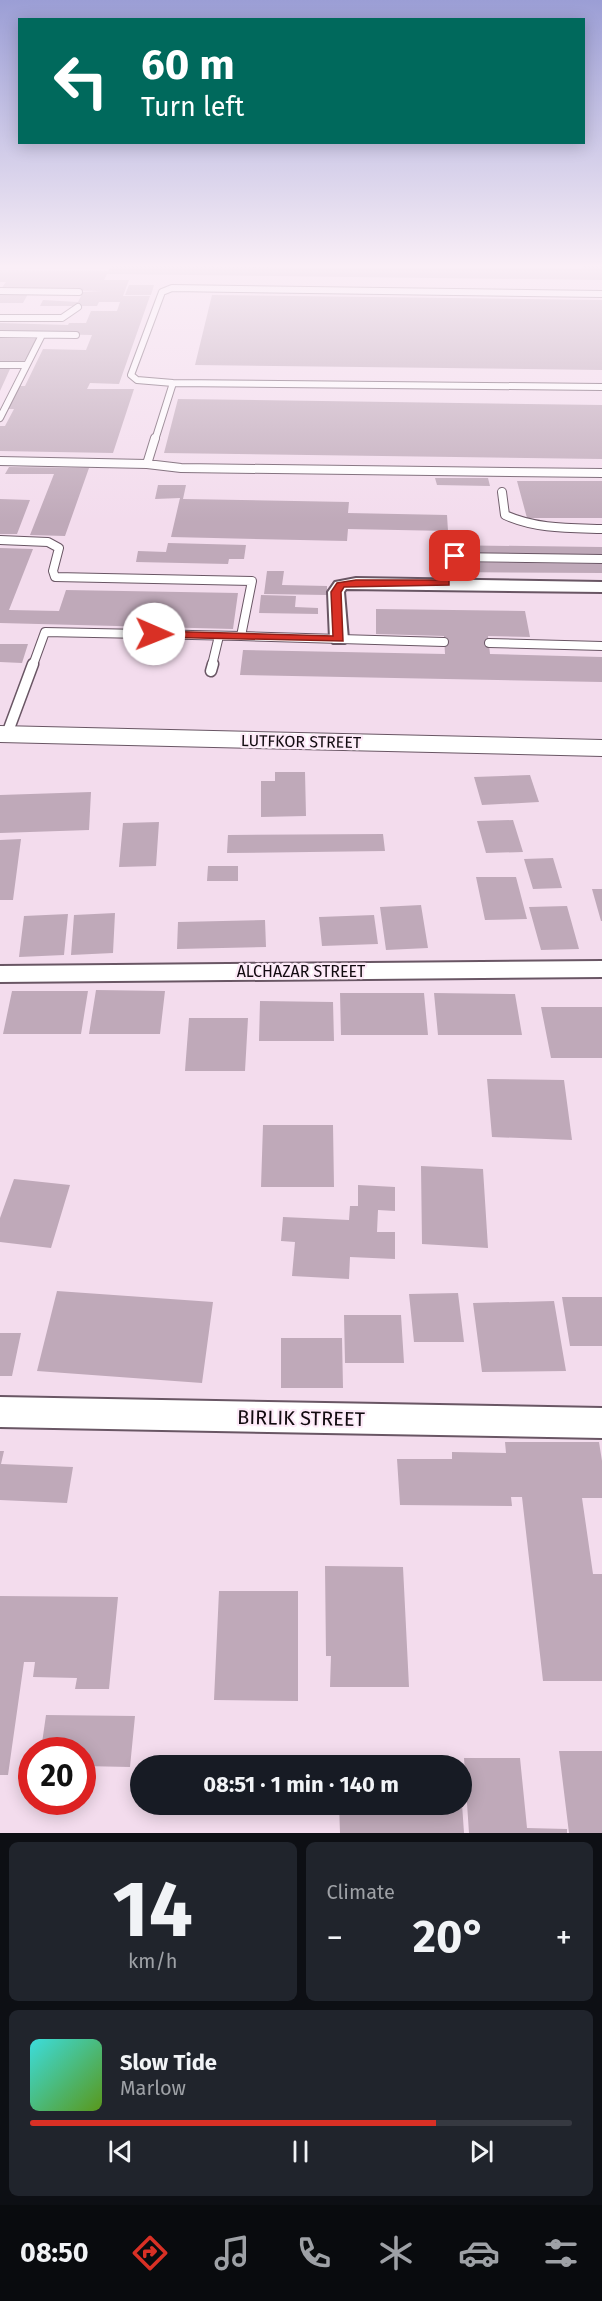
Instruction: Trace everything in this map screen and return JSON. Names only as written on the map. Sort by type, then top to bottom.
[{"type":"main road","name":"LUTFKOR STREET","points":[[2,739],[602,748]]},
{"type":"main road","name":"LUTFKOR STREET","points":[[2,739],[602,764]]},
{"type":"street","points":[[339,639],[336,592],[341,585],[445,583],[602,587]]},
{"type":"street","name":"ALCHAZAR STREET","points":[[0,974],[602,969]]},
{"type":"street","name":"BIRLIK STREET","points":[[0,1412],[602,1423]]},
{"type":"lane","points":[[0,418],[33,352]]},
{"type":"lane","points":[[140,352],[131,375],[137,380],[602,387]]},
{"type":"lane","points":[[0,365],[26,365]]},
{"type":"lane","points":[[147,464],[172,382]]},
{"type":"lane","points":[[0,461],[147,464],[181,468],[602,472]]},
{"type":"lane","points":[[502,492],[505,515],[518,522],[535,526],[602,529]]},
{"type":"lane","points":[[0,540],[48,542],[59,548],[53,571],[55,577],[252,581],[242,636]]},
{"type":"lane","points":[[445,583],[444,560],[447,557],[602,559]]},
{"type":"lane","points":[[2,739],[45,632],[444,642]]},
{"type":"lane","points":[[211,670],[219,636]]},
{"type":"lane","points":[[489,643],[602,646]]},
{"type":"building","points":[[0,352],[30,352],[23,363],[0,362]]},
{"type":"building","points":[[42,352],[130,352],[119,384],[90,383],[87,389],[134,389],[113,453],[0,451],[0,426],[5,426],[14,409],[8,409],[19,386],[25,386]]},
{"type":"building","points":[[198,352],[602,352],[602,370],[195,365]]},
{"type":"building","points":[[0,369],[10,369],[0,391]]},
{"type":"building","points":[[178,399],[602,405],[602,459],[164,453]]},
{"type":"building","points":[[9,467],[89,468],[65,536],[30,535],[54,474],[5,474]]},
{"type":"building","points":[[435,478],[488,478],[490,486],[437,485]]},
{"type":"building","points":[[517,481],[602,481],[602,518],[527,518]]},
{"type":"building","points":[[158,485],[186,485],[183,499],[349,502],[348,513],[447,515],[448,531],[348,529],[347,541],[171,537],[180,498],[155,499]]},
{"type":"building","points":[[0,499],[30,500],[17,534],[0,534]]},
{"type":"building","points":[[168,543],[246,545],[244,559],[229,559],[228,564],[136,562],[138,551],[166,552]]},
{"type":"building","points":[[438,545],[602,547],[602,556],[439,554]]},
{"type":"building","points":[[0,548],[33,549],[9,610],[59,611],[66,590],[238,593],[233,629],[0,623]]},
{"type":"building","points":[[446,562],[602,564],[602,573],[447,572]]},
{"type":"building","points":[[267,571],[284,571],[282,585],[327,586],[327,595],[264,594]]},
{"type":"building","points":[[261,595],[296,596],[295,607],[318,608],[318,614],[259,613]]},
{"type":"building","points":[[376,609],[525,611],[530,637],[488,636],[490,654],[602,657],[602,682],[240,675],[243,650],[445,654],[444,636],[376,634]]},
{"type":"building","points":[[0,644],[28,644],[22,663],[0,662]]},
{"type":"building","points":[[275,772],[305,772],[306,816],[261,817],[261,781],[275,781]]},
{"type":"building","points":[[530,775],[539,802],[482,805],[474,777]]},
{"type":"building","points":[[91,792],[89,830],[0,833],[0,795]]},
{"type":"building","points":[[513,820],[523,852],[486,853],[477,821]]},
{"type":"building","points":[[159,822],[156,866],[119,867],[123,823]]},
{"type":"building","points":[[383,834],[385,851],[227,853],[228,835]]},
{"type":"building","points":[[21,839],[13,900],[0,900],[0,840]]},
{"type":"building","points":[[553,858],[562,888],[533,889],[524,859]]},
{"type":"building","points":[[208,866],[238,866],[238,881],[207,881]]},
{"type":"building","points":[[476,877],[516,877],[527,919],[485,920]]},
{"type":"building","points":[[592,889],[602,889],[602,921],[601,921]]},
{"type":"building","points":[[421,905],[428,948],[386,950],[380,907]]},
{"type":"building","points":[[567,906],[579,949],[541,950],[529,907]]},
{"type":"building","points":[[115,913],[113,953],[71,955],[74,915]]},
{"type":"building","points":[[68,914],[64,955],[19,957],[24,916]]},
{"type":"building","points":[[374,915],[378,944],[322,946],[319,917]]},
{"type":"building","points":[[265,920],[266,947],[177,949],[178,922]]},
{"type":"building","points":[[96,990],[165,991],[160,1034],[89,1034]]},
{"type":"building","points":[[12,991],[88,991],[81,1034],[3,1034]]},
{"type":"building","points":[[340,993],[424,993],[428,1035],[341,1035]]},
{"type":"building","points":[[434,993],[515,994],[522,1035],[438,1035]]},
{"type":"building","points":[[260,1001],[333,1002],[334,1041],[259,1041]]},
{"type":"building","points":[[541,1007],[602,1007],[602,1058],[551,1058]]},
{"type":"building","points":[[189,1018],[248,1018],[245,1071],[185,1071]]},
{"type":"building","points":[[487,1079],[564,1080],[572,1140],[492,1137]]},
{"type":"building","points":[[263,1125],[333,1125],[334,1187],[261,1187]]},
{"type":"building","points":[[421,1166],[483,1169],[488,1248],[422,1244]]},
{"type":"building","points":[[14,1179],[70,1185],[51,1248],[0,1242],[0,1218]]},
{"type":"building","points":[[358,1185],[395,1187],[395,1211],[378,1210],[377,1232],[395,1232],[395,1259],[350,1257],[349,1279],[292,1276],[295,1242],[281,1241],[283,1217],[349,1220],[350,1206],[358,1206]]},
{"type":"building","points":[[57,1291],[213,1302],[202,1383],[37,1371]]},
{"type":"building","points":[[458,1293],[464,1342],[414,1342],[409,1294]]},
{"type":"building","points":[[562,1297],[602,1297],[602,1346],[570,1346]]},
{"type":"building","points":[[554,1301],[566,1371],[482,1372],[473,1303]]},
{"type":"building","points":[[344,1315],[401,1315],[404,1363],[345,1363]]},
{"type":"building","points":[[0,1333],[21,1333],[12,1376],[0,1376]]},
{"type":"building","points":[[281,1338],[342,1338],[343,1388],[281,1388]]},
{"type":"building","points":[[505,1442],[599,1442],[602,1461],[602,1498],[582,1498],[593,1574],[602,1574],[602,1681],[543,1681],[522,1497],[511,1497],[512,1506],[400,1505],[397,1459],[452,1459],[452,1452],[506,1453]]},
{"type":"building","points":[[0,1451],[4,1451],[1,1464],[73,1467],[67,1503],[0,1500]]},
{"type":"building","points":[[325,1566],[403,1567],[409,1687],[330,1687],[331,1656],[326,1656]]},
{"type":"building","points":[[219,1591],[298,1591],[298,1701],[214,1700]]},
{"type":"building","points":[[0,1596],[118,1597],[109,1689],[75,1689],[77,1678],[33,1677],[35,1662],[24,1662],[8,1775],[0,1775]]},
{"type":"building","points":[[46,1715],[135,1716],[130,1767],[96,1766],[96,1737],[43,1737]]},
{"type":"building","points":[[559,1751],[602,1751],[602,1833],[569,1833]]},
{"type":"building","points":[[472,1758],[520,1758],[527,1828],[567,1829],[567,1833],[469,1833],[468,1815],[472,1815]]},
{"type":"building","points":[[339,1815],[463,1815],[464,1833],[340,1833]]},
{"type":"route","points":[[154,634],[339,639],[336,592],[341,585],[445,583],[444,560],[455,556]]}]
